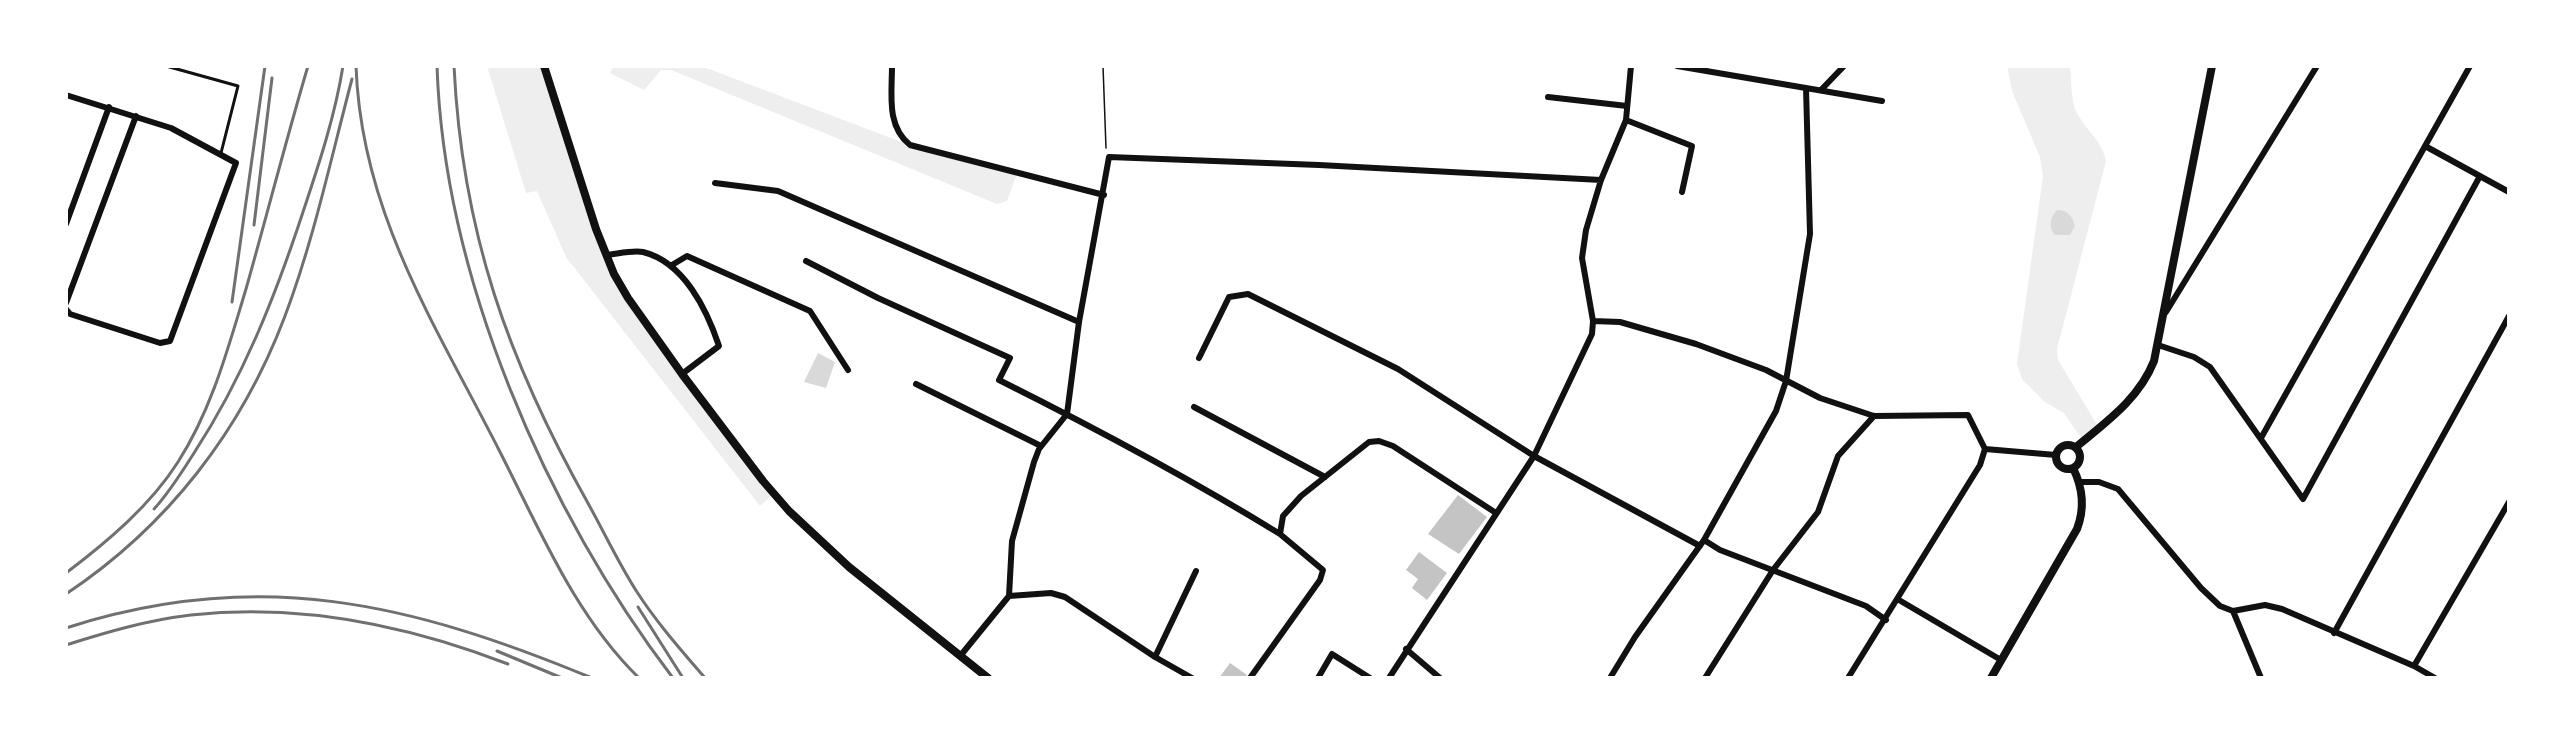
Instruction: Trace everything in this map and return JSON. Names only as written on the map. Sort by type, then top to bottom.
[{"type":"street","points":[[544,66],[606,255],[628,298],[682,374],[768,488],[789,511],[849,567],[988,678]]},
{"type":"street","points":[[892,66],[893,120],[901,138],[910,145],[1104,195]]},
{"type":"street","points":[[1389,678],[1534,456],[1592,334],[1593,321],[1582,258],[1586,230],[1601,180],[1626,120],[1631,66]]},
{"type":"street","points":[[1677,66],[1882,100]]},
{"type":"street","points":[[1821,90],[1844,66]]},
{"type":"street","points":[[2076,447],[2116,414],[2133,396],[2151,370],[2166,312],[2212,66]]},
{"type":"street","points":[[2166,312],[2317,66]]},
{"type":"street","points":[[2261,438],[2470,66]]},
{"type":"street","points":[[1610,678],[1635,637],[1702,543],[1776,411],[1786,381],[1810,234],[1806,88]]},
{"type":"street","points":[[66,95],[171,128],[236,163],[174,336],[168,342],[160,343],[70,314],[66,309]]},
{"type":"street","points":[[1548,97],[1627,106]]},
{"type":"street","points":[[66,224],[109,107]]},
{"type":"street","points":[[66,303],[136,116]]},
{"type":"street","points":[[1626,120],[1692,146],[1682,192]]},
{"type":"street","points":[[2425,146],[2509,192]]},
{"type":"street","points":[[961,655],[1009,596],[1012,541],[1041,446],[1066,414],[1079,322],[1109,158],[1319,165],[1601,180]]},
{"type":"street","points":[[2158,345],[2194,357],[2210,367],[2303,499],[2480,176]]},
{"type":"street","points":[[715,183],[778,191],[1079,322]]},
{"type":"street","points":[[606,255],[643,252],[672,265],[710,319],[719,346],[682,374]]},
{"type":"street","points":[[672,265],[687,256],[810,311],[848,370]]},
{"type":"street","points":[[806,261],[878,298],[1010,358],[999,381],[1210,491],[1280,534],[1323,570],[1320,580],[1250,678]]},
{"type":"street","points":[[1199,358],[1228,297],[1248,294],[1398,369],[1534,456],[1702,543],[1866,606],[1886,620]]},
{"type":"street","points":[[2334,633],[2509,316]]},
{"type":"street","points":[[1593,321],[1620,322],[1696,344],[1766,370],[1820,398],[1874,416],[1968,415],[1984,449],[1980,465],[1899,600],[1848,678]]},
{"type":"street","points":[[916,384],[1041,446]]},
{"type":"street","points":[[1194,407],[1325,477]]},
{"type":"street","points":[[1705,678],[1773,570],[1818,512],[1838,456],[1874,416]]},
{"type":"street","points":[[1280,534],[1283,516],[1301,496],[1369,442],[1379,441],[1393,446],[1496,513]]},
{"type":"street","points":[[1984,449],[2056,453],[2067,444],[2076,447],[2081,458],[2073,468]]},
{"type":"street","points":[[2056,453],[2061,466],[2073,468]]},
{"type":"street","points":[[1991,678],[2077,529],[2083,510],[2080,482],[2073,468]]},
{"type":"street","points":[[2080,482],[2099,482],[2118,489],[2207,594],[2220,606],[2233,611],[2265,605],[2274,606],[2414,666],[2435,678]]},
{"type":"street","points":[[2414,666],[2509,502]]},
{"type":"street","points":[[1155,657],[1196,571]]},
{"type":"street","points":[[1009,596],[1051,593],[1065,597],[1155,657],[1192,678]]},
{"type":"street","points":[[1899,600],[2001,660]]},
{"type":"street","points":[[2233,611],[2261,678]]},
{"type":"street","points":[[1406,649],[1440,678]]},
{"type":"street","points":[[1318,678],[1332,654],[1370,678]]},
{"type":"lane","points":[[166,66],[238,86],[221,153]]},
{"type":"path","points":[[1103,66],[1106,150],[1109,158]]},
{"type":"shaded area","points":[[487,66],[544,66],[614,274],[773,494],[760,506],[566,257],[537,191],[526,193]]},
{"type":"shaded area","points":[[613,66],[701,66],[920,149],[1017,174],[1007,201],[997,204],[671,70],[661,70],[644,90],[610,73]]},
{"type":"shaded area","points":[[2007,66],[2070,66],[2075,108],[2101,147],[2106,161],[2057,349],[2058,360],[2099,428],[2083,441],[2064,413],[2045,402],[2022,379],[2017,364],[2043,176],[2040,157],[2012,91]]},
{"type":"shaded area","points":[[2057,210],[2067,212],[2072,219],[2075,226],[2070,235],[2055,235],[2051,229],[2051,222]]},
{"type":"shaded area","points":[[818,353],[835,362],[826,388],[804,382]]},
{"type":"building","points":[[1458,495],[1487,517],[1459,554],[1428,534]]},
{"type":"building","points":[[1419,552],[1447,573],[1427,600],[1412,588],[1418,579],[1406,570]]},
{"type":"building","points":[[1230,663],[1247,675],[1245,678],[1219,678]]},
{"type":"railway","points":[[232,302],[265,66]]},
{"type":"railway","points":[[66,573],[97,549],[141,508],[167,478],[190,442],[210,400],[233,333],[308,66]]},
{"type":"railway","points":[[154,509],[175,482],[212,425],[243,366],[269,306],[315,176],[331,122],[343,66]]},
{"type":"railway","points":[[356,66],[361,119],[371,170],[405,266],[560,570],[596,627],[616,654],[639,678]]},
{"type":"railway","points":[[437,66],[444,146],[459,227],[481,309],[510,389],[544,467],[584,542],[627,613],[673,678]]},
{"type":"railway","points":[[454,66],[467,184],[494,294],[513,347],[560,452],[624,571],[653,615],[705,678]]},
{"type":"railway","points":[[254,225],[272,78]]},
{"type":"railway","points":[[66,594],[137,538],[169,506],[198,472],[224,436],[247,398],[267,358],[295,287],[352,79]]},
{"type":"railway","points":[[66,628],[136,609],[204,599],[269,597],[333,602],[397,613],[460,630],[592,678]]},
{"type":"railway","points":[[638,607],[683,678]]},
{"type":"railway","points":[[66,645],[128,627],[175,617],[231,612],[272,612],[352,620],[392,628],[470,650],[508,664]]},
{"type":"railway","points":[[497,651],[562,678]]}]
